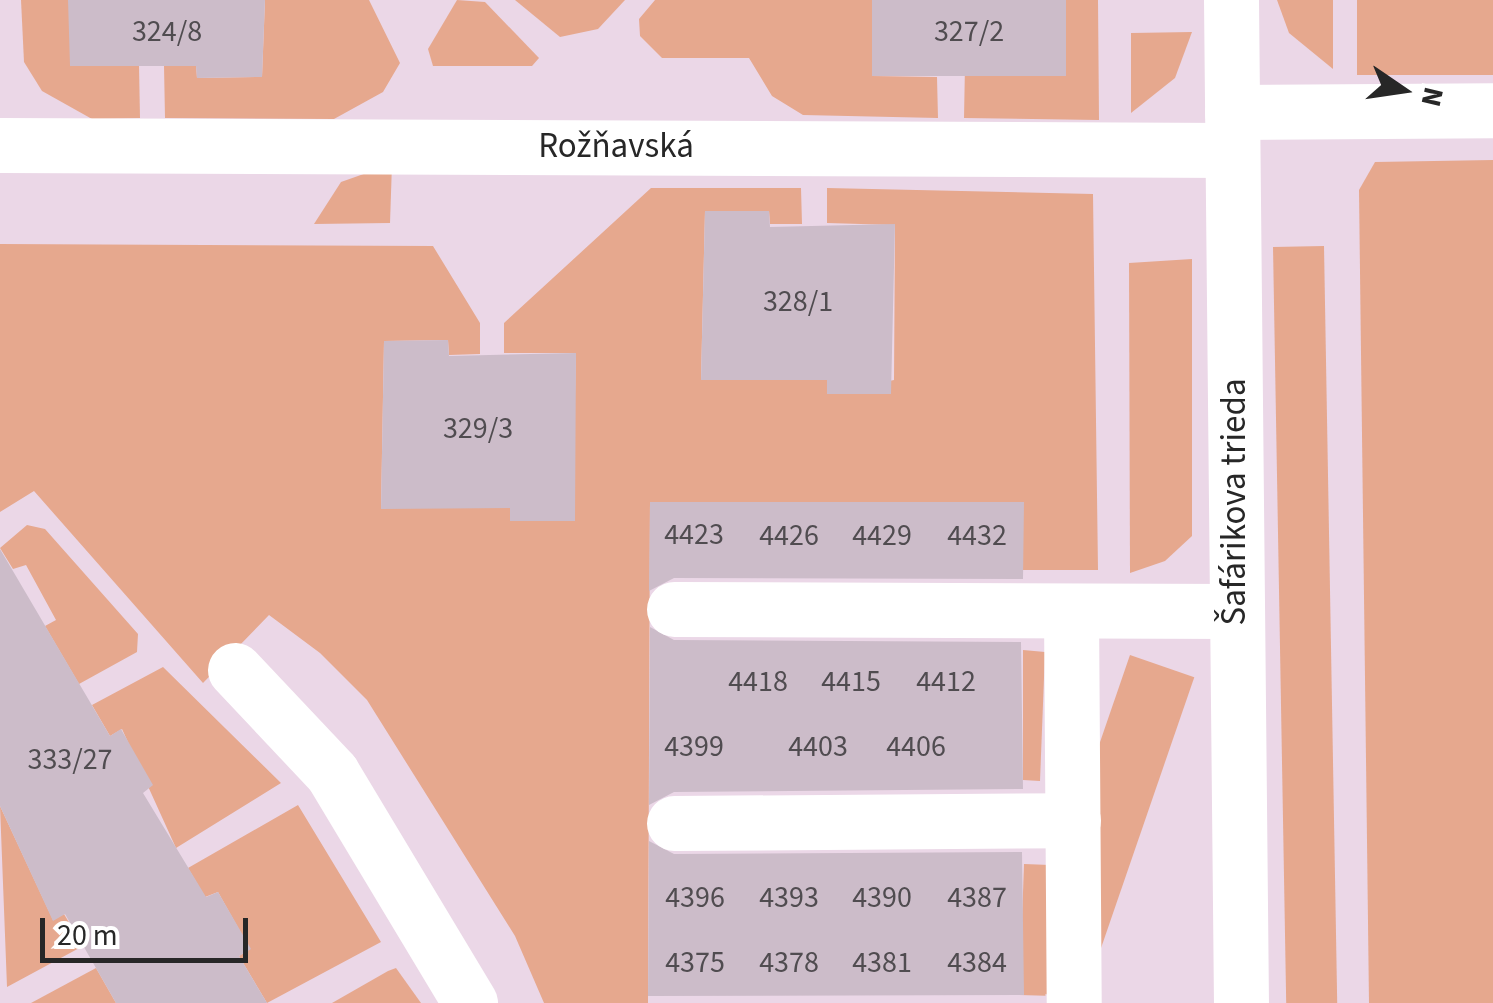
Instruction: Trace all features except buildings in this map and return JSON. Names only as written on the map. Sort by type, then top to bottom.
[{"type":"street","name":"Šafárikova trieda","points":[[1231,0],[1234,612],[1241,1003]]},
{"type":"street","name":"Rožňavská","points":[[0,144],[1232,131],[1493,110]]},
{"type":"street","points":[[674,610],[1234,612]]},
{"type":"street","points":[[1072,611],[1074,1003]]},
{"type":"street","points":[[234,670],[332,773],[470,1003]]},
{"type":"street","points":[[674,824],[1073,820]]},
{"type":"shaded area","points":[[21,0],[68,0],[139,65],[140,118],[92,119],[42,91],[24,62]]},
{"type":"shaded area","points":[[265,0],[369,0],[400,63],[383,92],[334,119],[165,118],[164,66],[196,65],[197,78],[262,77]]},
{"type":"shaded area","points":[[457,0],[485,2],[539,58],[532,66],[433,66],[428,49]]},
{"type":"shaded area","points":[[515,0],[625,0],[598,29],[560,37]]},
{"type":"shaded area","points":[[655,0],[872,0],[872,76],[937,77],[938,118],[803,115],[772,96],[749,58],[662,58],[640,36],[639,19]]},
{"type":"shaded area","points":[[1066,0],[1098,0],[1099,120],[964,118],[965,65],[1063,76]]},
{"type":"shaded area","points":[[1277,0],[1333,0],[1333,69],[1289,33]]},
{"type":"shaded area","points":[[1357,0],[1493,0],[1493,75],[1357,75]]},
{"type":"shaded area","points":[[1192,32],[1175,78],[1131,113],[1131,33]]},
{"type":"shaded area","points":[[1493,160],[1493,1003],[1369,1003],[1359,190],[1375,162]]},
{"type":"shaded area","points":[[392,164],[390,223],[314,224],[341,182]]},
{"type":"shaded area","points":[[651,188],[801,188],[802,224],[770,224],[769,211],[705,211],[701,379],[827,380],[828,394],[894,380],[895,225],[827,223],[827,188],[1093,194],[1098,570],[1023,570],[1023,502],[650,502],[648,1003],[544,1003],[515,936],[367,700],[320,653],[269,615],[203,683],[34,491],[0,512],[0,244],[433,246],[480,323],[480,354],[449,355],[448,340],[384,341],[381,508],[510,508],[511,521],[572,521],[576,353],[504,353],[504,323]]},
{"type":"shaded area","points":[[1324,246],[1337,1003],[1286,1003],[1273,247]]},
{"type":"shaded area","points":[[1192,259],[1192,536],[1165,561],[1130,573],[1129,263]]},
{"type":"shaded area","points":[[27,525],[45,529],[138,634],[137,652],[79,684],[45,626],[56,620],[26,565],[13,569],[0,548]]},
{"type":"shaded area","points":[[1023,650],[1045,652],[1040,781],[1023,780]]},
{"type":"shaded area","points":[[1130,655],[1194,677],[1082,1003],[1017,984]]},
{"type":"shaded area","points":[[163,667],[281,783],[176,848],[122,729],[110,736],[92,705]]},
{"type":"shaded area","points":[[298,805],[381,942],[267,1003],[239,956],[250,949],[218,892],[205,897],[188,868]]},
{"type":"shaded area","points":[[0,806],[53,920],[64,914],[83,946],[7,987]]},
{"type":"shaded area","points":[[1024,864],[1050,865],[1045,996],[1019,995]]},
{"type":"shaded area","points":[[96,968],[116,1003],[31,1003]]},
{"type":"shaded area","points":[[396,968],[421,1003],[332,1003],[388,971]]}]
